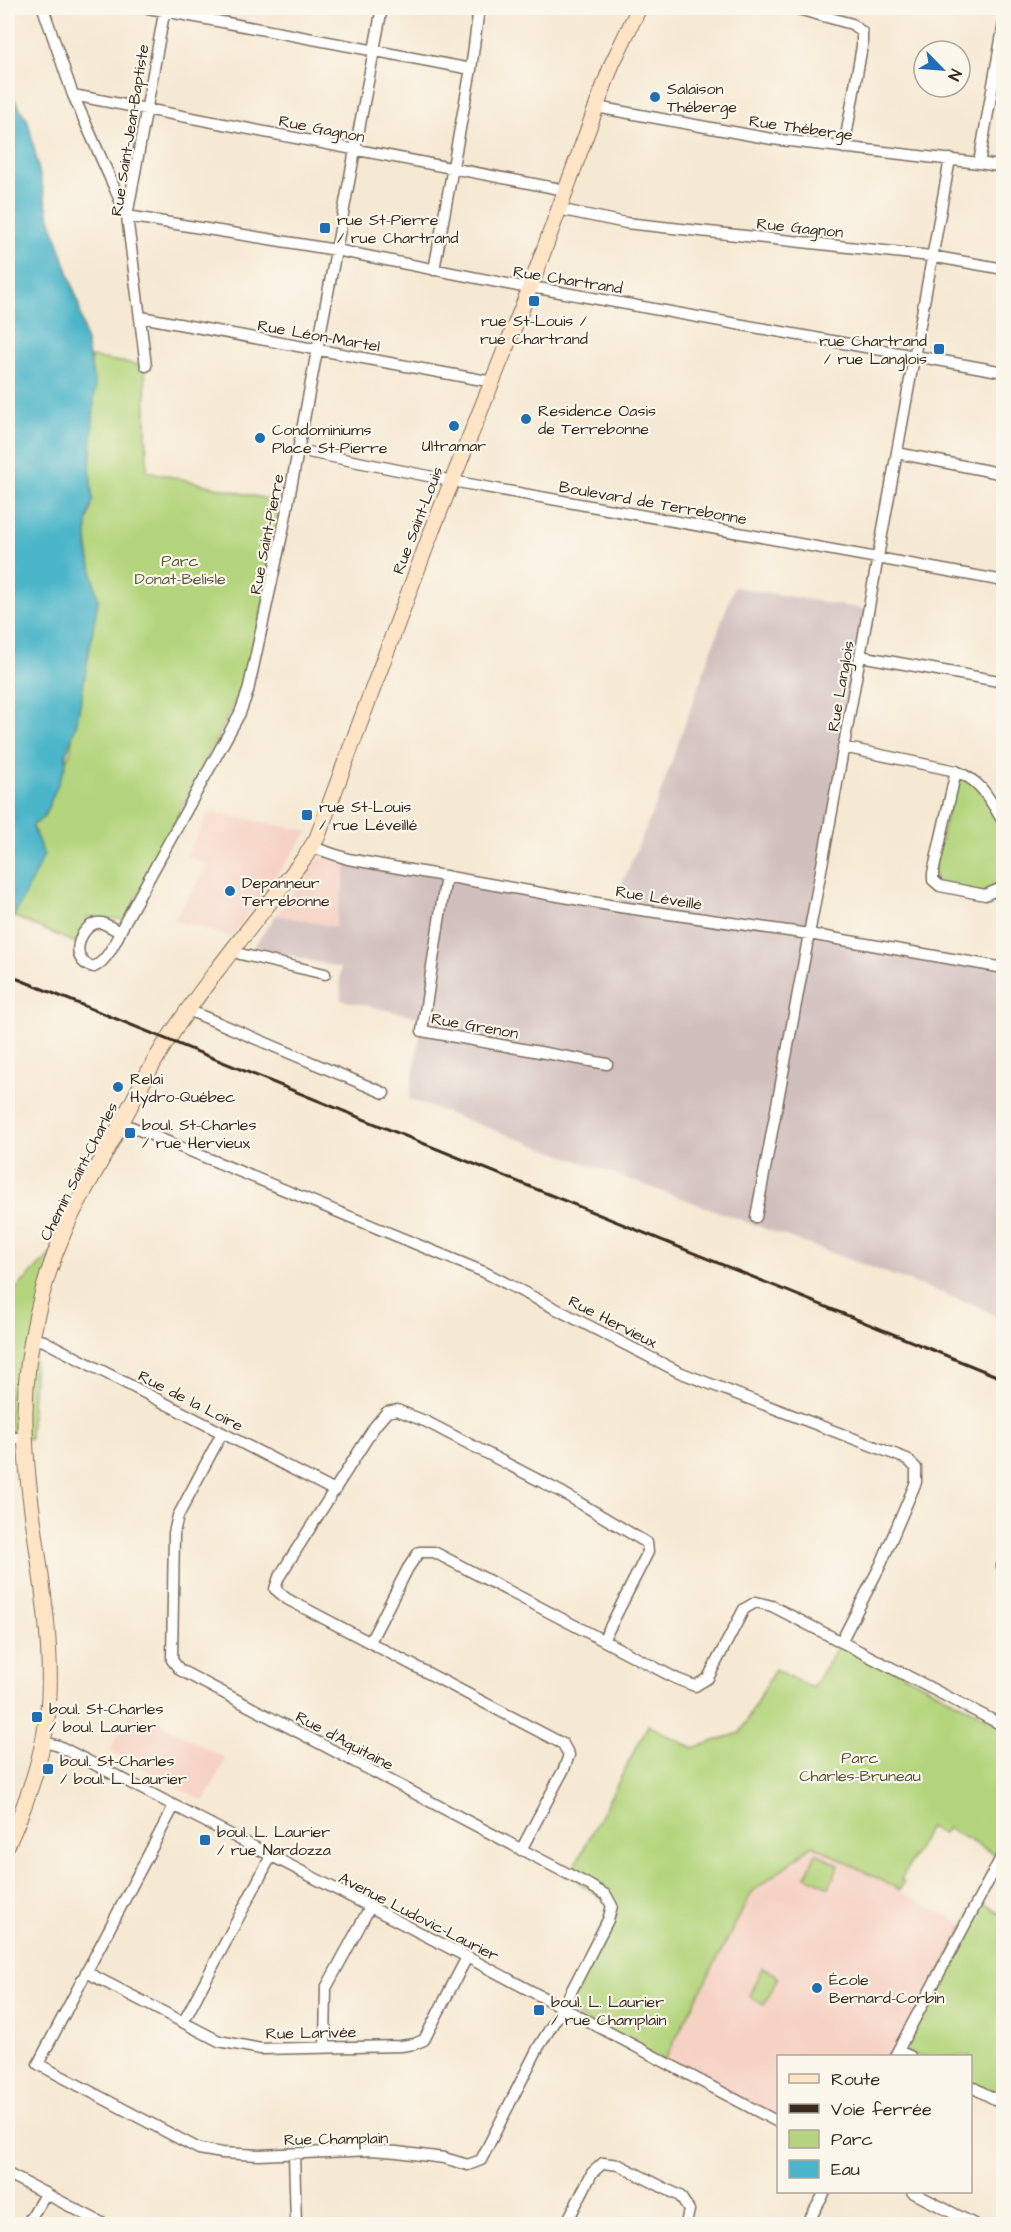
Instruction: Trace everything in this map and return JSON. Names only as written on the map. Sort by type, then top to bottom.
[{"type":"main road","name":"Rue Saint-Louis","points":[[185,1015],[312,847],[321,828],[452,480],[530,288],[612,64],[639,8]]},
{"type":"main road","name":"Chemin Saint-Charles","points":[[8,1844],[44,1742],[49,1696],[48,1644],[25,1438],[26,1384],[33,1339],[45,1286],[63,1233],[162,1050],[185,1015]]},
{"type":"street","points":[[43,8],[73,95],[127,216]]},
{"type":"street","points":[[148,8],[165,9],[471,69]]},
{"type":"street","name":"Rue Saint-Pierre","points":[[120,932],[102,923],[93,924],[85,931],[79,944],[78,952],[81,961],[86,966],[94,968],[102,963],[120,932],[240,712],[248,691],[298,450],[382,8]]},
{"type":"street","points":[[434,270],[471,69],[479,8]]},
{"type":"street","name":"Rue Saint-Jean-Baptiste","points":[[146,366],[127,216],[165,9]]},
{"type":"street","points":[[798,9],[852,24],[862,32],[862,46],[844,148]]},
{"type":"street","points":[[979,163],[1000,59],[1004,23]]},
{"type":"street","name":"Rue Gagnon","points":[[73,95],[565,190]]},
{"type":"street","name":"Rue Théberge","points":[[596,107],[772,139],[1004,167]]},
{"type":"street","name":"Rue Langlois","points":[[756,1217],[950,159]]},
{"type":"street","name":"Rue Gagnon","points":[[558,209],[626,223],[931,256],[1004,269]]},
{"type":"street","name":"Rue Chartrand","points":[[127,216],[336,250],[530,288],[1004,372]]},
{"type":"street","name":"Rue Léon-Martel","points":[[141,317],[493,382]]},
{"type":"street","name":"Boulevard de Terrebonne","points":[[298,450],[1004,581]]},
{"type":"street","points":[[897,453],[1004,474]]},
{"type":"street","points":[[860,656],[1004,682]]},
{"type":"street","points":[[843,747],[956,771],[972,777],[981,786],[1004,823]]},
{"type":"street","points":[[956,771],[933,880],[940,886],[985,896],[1004,887]]},
{"type":"street","name":"Rue Léveillé","points":[[312,847],[348,859],[620,907],[809,934],[1004,968]]},
{"type":"street","name":"Rue Grenon","points":[[446,876],[422,1031],[607,1065]]},
{"type":"street","points":[[233,949],[240,954],[326,974]]},
{"type":"street","points":[[185,1015],[384,1093]]},
{"type":"street","name":"Rue Hervieux","points":[[122,1123],[484,1272],[679,1371],[907,1459],[916,1468],[916,1482],[881,1564],[841,1642]]},
{"type":"street","name":"Rue de la Loire","points":[[33,1339],[44,1341],[335,1491]]},
{"type":"street","points":[[521,1850],[564,1770],[568,1755],[563,1744],[287,1599],[275,1589],[279,1576],[375,1426],[387,1412],[397,1410],[426,1422],[563,1493],[647,1543],[648,1552],[604,1639]]},
{"type":"street","name":"Rue d'Aquitaine","points":[[222,1433],[178,1516],[174,1533],[172,1660],[180,1670],[606,1895],[612,1906],[608,1920],[562,2009]]},
{"type":"street","points":[[8,1436],[25,1438]]},
{"type":"street","points":[[370,1642],[408,1568],[419,1552],[434,1552],[677,1679],[695,1686],[708,1678],[744,1609],[756,1602],[772,1606],[1004,1726]]},
{"type":"street","points":[[1004,1562],[1002,1566],[1004,1569]]},
{"type":"street","name":"Avenue Ludovic-Laurier","points":[[44,1742],[59,1746],[467,1957],[777,2121]]},
{"type":"street","points":[[86,1972],[174,1806]]},
{"type":"street","points":[[897,2054],[1004,1852]]},
{"type":"street","points":[[184,2022],[271,1856]]},
{"type":"street","points":[[325,2047],[326,1988],[370,1907]]},
{"type":"street","name":"Rue Larivée","points":[[86,1972],[219,2041],[261,2049],[401,2046],[424,2040],[467,1957]]},
{"type":"street","name":"Rue Champlain","points":[[86,1972],[38,2064],[200,2149],[222,2153],[260,2155],[372,2151],[420,2154],[468,2165],[482,2160],[538,2048],[562,2009]]},
{"type":"street","points":[[972,2087],[1004,2104]]},
{"type":"street","points":[[294,2154],[296,2224]]},
{"type":"street","points":[[566,2224],[592,2173],[603,2163],[619,2165],[680,2196],[689,2210],[686,2224]]},
{"type":"street","points":[[8,2174],[104,2224]]},
{"type":"street","points":[[27,2224],[46,2193]]},
{"type":"street","points":[[807,2224],[824,2193]]},
{"type":"street","points":[[914,2193],[974,2224]]},
{"type":"shaded area","points":[[734,587],[869,610],[809,934],[1003,968],[1003,1320],[977,1306],[409,1099],[423,1018],[341,1000],[340,968],[254,946],[276,915],[335,927],[348,859],[620,907],[622,883],[657,802]]},
{"type":"shaded area","points":[[210,812],[309,831],[231,937],[174,920],[208,866],[187,855]]},
{"type":"shaded area","points":[[320,857],[347,862],[335,928],[276,915]]},
{"type":"shaded area","points":[[132,1709],[226,1759],[204,1801],[109,1751]]},
{"type":"shaded area","name":"École Bernard-Corbin","points":[[813,1845],[965,1926],[896,2055],[777,2055],[777,2121],[664,2061],[752,1892]]},
{"type":"green space","name":"Parc Donat-Belisle","points":[[91,357],[145,366],[147,471],[288,504],[244,684],[126,920],[87,917],[76,943],[8,914],[36,835],[32,826],[70,753],[93,585],[86,530]]},
{"type":"green space","points":[[956,771],[972,777],[1003,823],[1003,887],[985,895],[940,886],[933,873]]},
{"type":"green space","points":[[63,1242],[36,1341],[30,1439],[8,1433],[8,1297]]},
{"type":"green space","name":"Parc Charles-Bruneau","points":[[841,1642],[1003,1726],[1004,1852],[1001,1857],[946,1828],[943,1834],[929,1827],[901,1880],[904,1882],[900,1890],[813,1845],[752,1892],[664,2061],[562,2009],[612,1906],[570,1875],[648,1725],[692,1748],[740,1733],[775,1669],[812,1688]]},
{"type":"green space","points":[[816,1853],[839,1864],[829,1887],[806,1876]]},
{"type":"green space","points":[[978,1900],[1003,1915],[1003,2102],[972,2086],[972,2055],[910,2055],[899,2050]]},
{"type":"green space","points":[[762,1968],[775,1974],[778,1978],[764,2005],[749,1996]]},
{"type":"water","points":[[8,90],[28,121],[48,212],[78,302],[95,386],[90,471],[93,500],[87,523],[87,547],[98,600],[77,722],[66,754],[66,765],[44,817],[32,826],[44,855],[8,928]]},
{"type":"railway","points":[[8,975],[1004,1379]]},
{"type":"place","name":"Salaison Théberge","points":[[655,97]]},
{"type":"place","name":"rue St-Pierre / rue Chartrand","points":[[325,228]]},
{"type":"place","name":"rue St-Louis / rue Chartrand","points":[[534,301]]},
{"type":"place","name":"rue Chartrand / rue Langlois","points":[[939,349]]},
{"type":"place","name":"Residence Oasis de Terrebonne","points":[[526,419]]},
{"type":"place","name":"Ultramar","points":[[454,426]]},
{"type":"place","name":"Condominiums Place St-Pierre","points":[[260,438]]},
{"type":"place","name":"rue St-Louis / rue Léveillé","points":[[307,815]]},
{"type":"place","name":"Depanneur Terrebonne","points":[[230,891]]},
{"type":"place","name":"Relai Hydro-Québec","points":[[118,1087]]},
{"type":"place","name":"boul. St-Charles / rue Hervieux","points":[[130,1133]]},
{"type":"place","name":"boul. St-Charles / boul. Laurier","points":[[37,1717]]},
{"type":"place","name":"boul. St-Charles / boul. L. Laurier","points":[[48,1769]]},
{"type":"place","name":"boul. L. Laurier / rue Nardozza","points":[[205,1840]]},
{"type":"place","name":"École Bernard-Corbin","points":[[817,1988]]},
{"type":"place","name":"boul. L. Laurier / rue Champlain","points":[[539,2010]]}]
